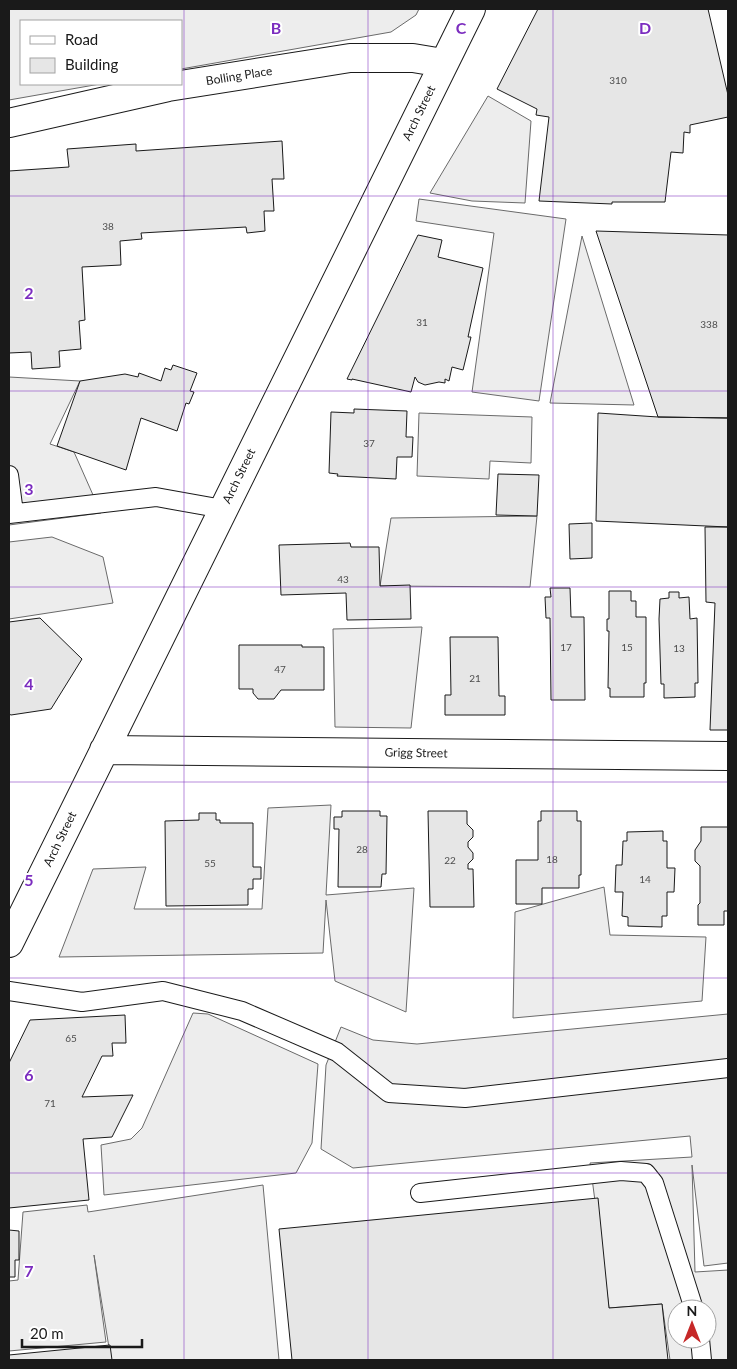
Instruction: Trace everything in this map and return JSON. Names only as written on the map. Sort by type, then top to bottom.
[{"type":"street","name":"Arch Street","points":[[9,943],[471,9]]},
{"type":"street","name":"Bolling Place","points":[[182,85],[350,58],[413,58],[443,63]]},
{"type":"street","name":"Bolling Place","points":[[9,123],[181,85]]},
{"type":"street","name":"Grigg Street","points":[[104,750],[728,756]]},
{"type":"lane","points":[[9,475],[11,514],[156,497],[223,509]]},
{"type":"lane","points":[[9,991],[82,1002],[163,991],[242,1011],[337,1052],[389,1092],[465,1098],[728,1068]]},
{"type":"lane","points":[[420,1193],[620,1170],[646,1173],[654,1182],[691,1299]]},
{"type":"shaded area","points":[[9,9],[419,9],[416,15],[391,32],[182,69],[182,20],[20,20],[20,85],[94,85],[9,100]]},
{"type":"shaded area","points":[[488,96],[531,121],[525,203],[472,201],[430,193]]},
{"type":"shaded area","points":[[419,199],[566,219],[539,401],[472,392],[494,233],[416,221]]},
{"type":"shaded area","points":[[582,236],[634,405],[550,403]]},
{"type":"shaded area","points":[[9,377],[80,381],[50,444],[74,452],[101,513],[9,525]]},
{"type":"shaded area","points":[[419,413],[532,417],[531,463],[490,461],[489,479],[417,476]]},
{"type":"shaded area","points":[[537,516],[530,587],[380,586],[391,518]]},
{"type":"shaded area","points":[[52,537],[103,557],[113,603],[9,619],[9,542]]},
{"type":"shaded area","points":[[422,627],[411,728],[335,727],[333,629]]},
{"type":"shaded area","points":[[331,805],[326,895],[414,888],[406,1012],[335,981],[326,900],[323,953],[59,957],[93,869],[146,867],[134,909],[262,909],[268,808]]},
{"type":"shaded area","points":[[604,887],[610,935],[706,937],[702,1001],[513,1018],[515,912]]},
{"type":"shaded area","points":[[193,1013],[208,1014],[318,1064],[312,1143],[296,1173],[104,1195],[101,1145],[131,1139],[142,1128]]},
{"type":"shaded area","points":[[728,1014],[728,1263],[704,1266],[692,1165],[695,1272],[728,1270],[728,1360],[670,1360],[668,1349],[717,1349],[717,1299],[667,1299],[667,1339],[662,1304],[609,1308],[590,1163],[692,1157],[690,1136],[353,1168],[321,1149],[326,1065],[341,1027],[373,1040],[417,1044]]},
{"type":"shaded area","points":[[263,1185],[279,1360],[111,1360],[94,1255],[106,1342],[9,1351],[9,1281],[18,1280],[23,1212],[87,1205],[88,1212]]},
{"type":"building","points":[[538,9],[708,9],[728,95],[728,117],[690,125],[690,133],[684,132],[683,153],[671,152],[665,202],[612,202],[612,204],[539,201],[549,117],[536,115],[537,109],[497,89]]},
{"type":"building","points":[[282,141],[284,179],[272,179],[274,211],[264,211],[265,231],[247,233],[246,227],[141,233],[142,239],[120,241],[121,265],[82,267],[85,320],[79,321],[81,349],[59,351],[60,367],[32,369],[31,352],[9,353],[9,171],[69,167],[67,149],[136,144],[136,151]]},
{"type":"building","points":[[596,231],[728,235],[728,418],[658,417]]},
{"type":"building","points":[[418,235],[442,240],[438,257],[483,268],[468,337],[471,337],[463,370],[452,367],[449,381],[445,379],[445,383],[439,382],[425,385],[418,382],[415,377],[411,392],[347,379]]},
{"type":"building","points":[[173,365],[197,373],[190,391],[194,392],[189,404],[186,403],[177,431],[141,418],[126,470],[57,446],[80,381],[125,374],[138,377],[139,373],[161,381],[165,368],[171,370]]},
{"type":"building","points":[[354,409],[407,411],[406,437],[413,437],[412,457],[397,457],[396,479],[337,476],[338,474],[329,473],[331,412],[354,413]]},
{"type":"building","points":[[598,413],[658,417],[728,418],[728,527],[596,521]]},
{"type":"building","points":[[498,474],[539,475],[537,516],[496,515]]},
{"type":"building","points":[[592,523],[592,558],[570,559],[569,524]]},
{"type":"building","points":[[705,527],[728,527],[728,730],[710,730],[715,603],[706,602]]},
{"type":"building","points":[[350,543],[351,547],[379,547],[380,586],[410,585],[411,619],[347,620],[346,593],[281,595],[279,545]]},
{"type":"building","points":[[550,588],[570,588],[571,617],[584,617],[585,700],[551,700],[550,618],[546,618],[545,597],[551,597]]},
{"type":"building","points":[[609,591],[631,591],[631,601],[636,601],[636,617],[646,617],[646,683],[644,683],[644,697],[610,697],[610,688],[608,688],[609,631],[607,631]]},
{"type":"building","points":[[669,592],[679,592],[679,598],[689,597],[690,619],[697,618],[698,683],[695,683],[695,697],[664,698],[664,684],[661,684],[659,619],[660,599],[669,598]]},
{"type":"building","points":[[40,618],[82,659],[51,709],[11,715],[9,714],[9,622]]},
{"type":"building","points":[[450,637],[498,637],[499,696],[505,696],[505,715],[445,715],[445,695],[451,695]]},
{"type":"building","points":[[239,645],[324,647],[324,690],[281,690],[274,699],[258,699],[253,693],[253,689],[239,689]]},
{"type":"building","points":[[342,811],[380,811],[380,816],[387,816],[386,874],[382,874],[381,887],[338,887],[339,829],[334,829],[334,817],[342,817]]},
{"type":"building","points":[[428,811],[467,811],[467,824],[473,830],[473,837],[468,842],[468,847],[473,853],[473,859],[468,864],[468,869],[473,869],[474,907],[430,907]]},
{"type":"building","points":[[541,811],[577,811],[577,821],[581,821],[581,875],[579,875],[579,888],[542,888],[542,904],[516,904],[516,860],[538,860],[538,821],[541,821]]},
{"type":"building","points":[[199,813],[216,813],[216,820],[220,820],[220,823],[253,823],[253,867],[261,867],[261,879],[253,879],[253,889],[248,889],[248,905],[166,906],[165,821],[199,820]]},
{"type":"building","points":[[701,827],[728,827],[728,911],[724,911],[724,925],[698,925],[700,866],[695,861],[695,850],[701,841]]},
{"type":"building","points":[[663,831],[663,841],[667,841],[667,868],[675,868],[674,892],[667,892],[667,916],[662,916],[662,927],[628,926],[628,917],[622,916],[623,892],[615,892],[616,865],[622,865],[623,841],[627,841],[627,832]]},
{"type":"building","points":[[125,1015],[126,1043],[112,1043],[113,1056],[102,1056],[82,1097],[133,1095],[112,1137],[83,1139],[89,1200],[9,1208],[9,1063],[30,1020]]},
{"type":"building","points":[[598,1198],[609,1308],[662,1304],[668,1360],[292,1360],[279,1229]]},
{"type":"building","points":[[9,1230],[19,1231],[19,1260],[15,1260],[15,1277],[9,1277]]},
{"type":"building","points":[[110,1345],[112,1360],[9,1360],[9,1355]]}]
